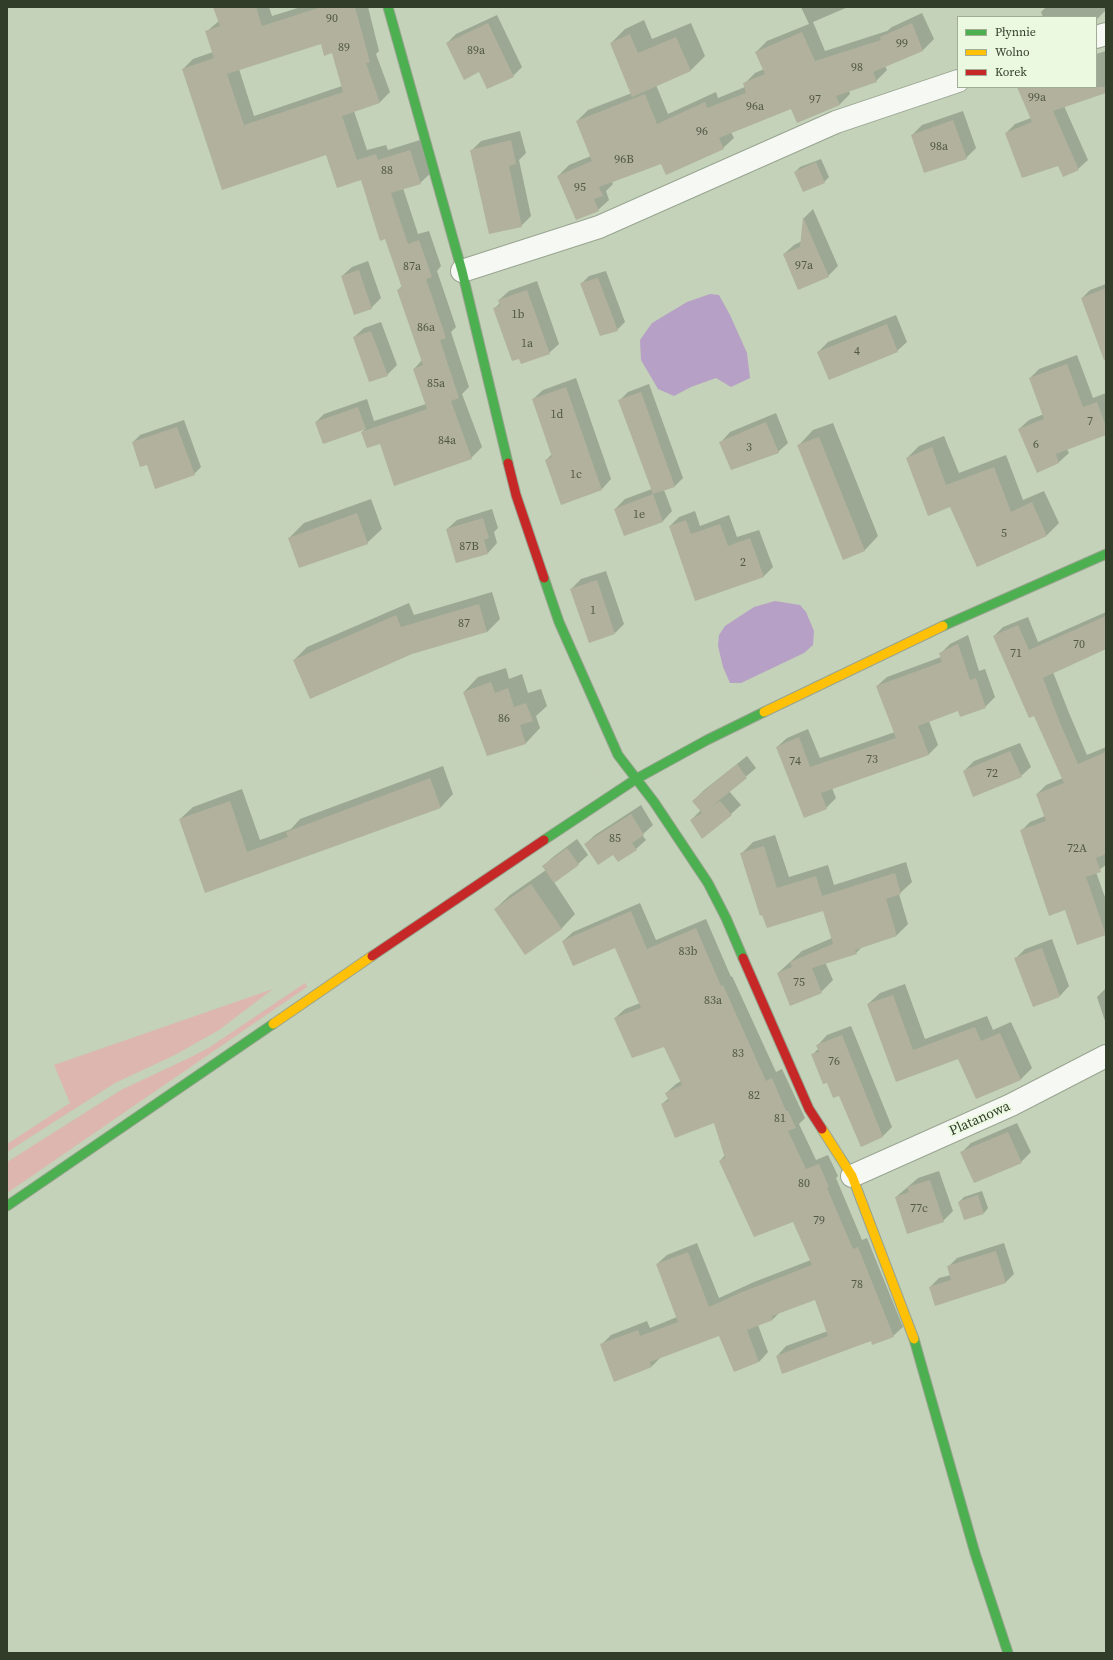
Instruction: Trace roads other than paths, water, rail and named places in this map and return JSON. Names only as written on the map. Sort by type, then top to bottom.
[{"type":"street","points":[[388,7],[462,271],[518,503],[559,622],[618,755],[654,802],[708,883],[726,918],[808,1109],[852,1176],[912,1334],[975,1553],[1008,1653]]},
{"type":"street","points":[[462,271],[599,227],[836,122],[957,81]]},
{"type":"street","points":[[7,1206],[501,868],[636,779],[707,740],[809,689],[962,617],[1106,554]]},
{"type":"street","name":"Platanowa","points":[[852,1176],[1011,1106],[1106,1056]]}]
